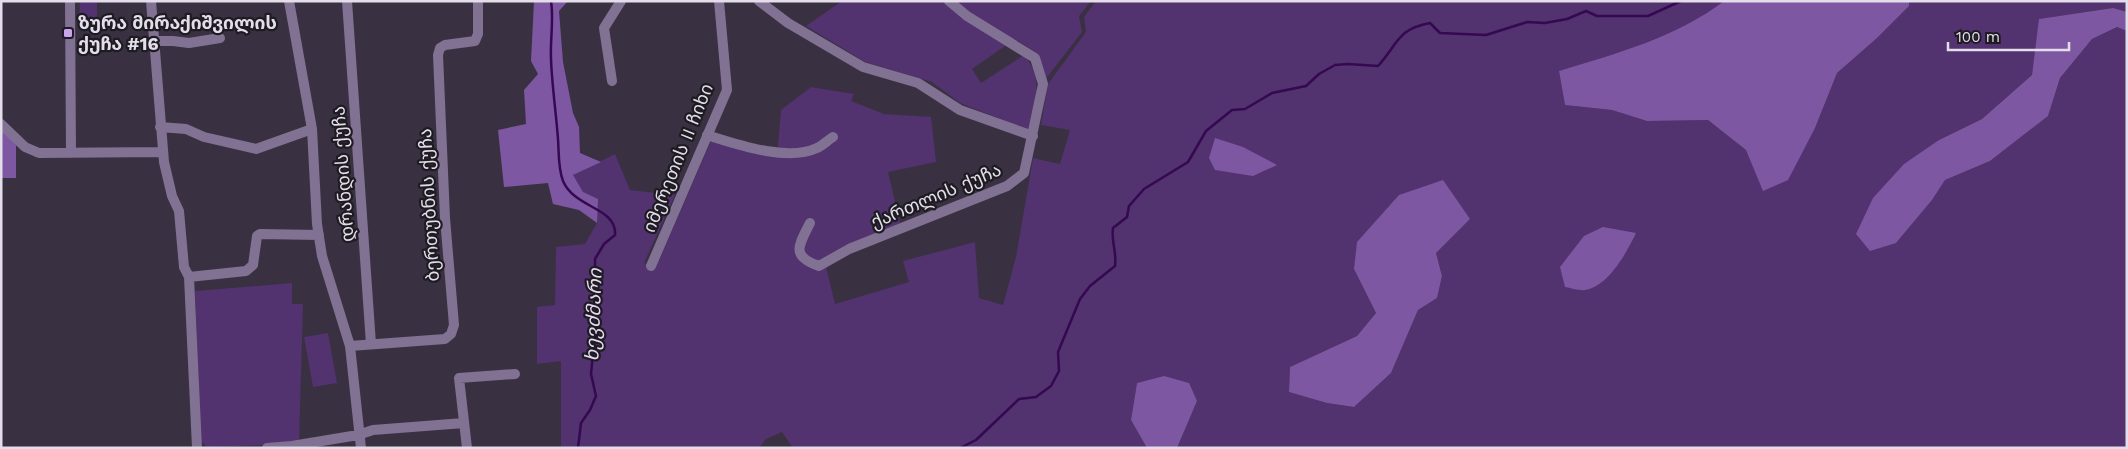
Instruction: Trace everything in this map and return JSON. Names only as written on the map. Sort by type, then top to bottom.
[{"type":"street","points":[[70,1],[71,153]]},
{"type":"street","points":[[151,1],[162,152],[172,196],[179,211],[184,267],[189,277],[197,448]]},
{"type":"street","points":[[289,1],[312,129],[322,256],[350,346],[358,435],[361,448]]},
{"type":"street","name":"დრანდის ქუჩა","points":[[347,1],[371,344]]},
{"type":"street","name":"ბერთუბნის ქუჩა","points":[[350,346],[445,339],[451,334],[454,325],[445,218],[438,55],[440,48],[445,45],[475,41],[478,34],[478,1]]},
{"type":"street","points":[[612,81],[604,28],[621,1]]},
{"type":"street","name":"იმერეთის II ჩიხი","points":[[650,266],[727,90],[720,1]]},
{"type":"street","points":[[759,1],[788,23],[863,67],[918,83],[960,110],[1033,136]]},
{"type":"street","name":"ქართლის ქუჩა","points":[[810,223],[799,245],[800,254],[806,261],[819,266],[849,249],[1007,186],[1024,173],[1043,84],[1035,58],[967,16],[949,1]]},
{"type":"street","points":[[154,41],[173,40],[189,43],[220,38]]},
{"type":"street","points":[[1,124],[25,147],[36,152],[162,152]]},
{"type":"street","points":[[160,126],[186,129],[204,137],[256,149],[312,129]]},
{"type":"street","points":[[707,135],[753,149],[778,152],[816,149],[833,137]]},
{"type":"street","points":[[189,277],[246,271],[253,265],[257,236],[260,234],[319,235]]},
{"type":"street","points":[[467,448],[459,378],[514,374]]},
{"type":"street","points":[[267,448],[292,446],[358,435],[373,430],[464,423]]},
{"type":"shaded area","points":[[80,1],[97,1],[97,22],[79,22]]},
{"type":"shaded area","points":[[534,1],[568,1],[559,11],[563,62],[573,113],[579,127],[580,153],[601,162],[573,175],[583,192],[598,199],[597,223],[579,210],[553,204],[548,183],[504,187],[498,130],[526,124],[524,90],[538,74],[531,61]]},
{"type":"shaded area","points":[[842,1],[1091,1],[1079,16],[1082,32],[1045,80],[1038,54],[1015,39],[972,69],[981,83],[1024,55],[1034,73],[1036,82],[1035,100],[1028,130],[960,103],[932,82],[865,62],[806,26]]},
{"type":"shaded area","points":[[1096,1],[1724,1],[1686,25],[1645,43],[1559,71],[1565,105],[1612,110],[1647,121],[1708,120],[1746,150],[1815,128],[1837,73],[1877,38],[1909,6],[1909,1],[2127,1],[2127,12],[2113,8],[2040,19],[2032,75],[1982,119],[1939,140],[1896,243],[1932,200],[1945,180],[1990,161],[2048,116],[2060,78],[2092,39],[2117,27],[2127,31],[2127,448],[1177,448],[1197,401],[1164,376],[1137,383],[1131,420],[1147,448],[793,448],[782,432],[766,439],[759,448],[561,448],[561,361],[537,364],[537,307],[555,305],[556,247],[585,244],[597,223],[573,175],[615,154],[630,190],[675,195],[644,263],[656,267],[711,141],[777,157],[781,110],[811,87],[854,94],[851,101],[884,114],[931,117],[936,162],[888,172],[900,223],[824,258],[835,304],[909,282],[903,261],[975,242],[979,298],[1003,305],[1016,257],[1033,158],[1060,164],[1070,130],[1041,125],[1048,84],[1086,32],[1084,17]],"holes":[[[1470,219],[1436,253],[1442,276],[1437,298],[1418,310],[1391,373],[1354,407],[1327,403],[1289,392],[1290,367],[1357,336],[1376,313],[1354,269]]]},
{"type":"shaded area","points":[[1724,1],[1909,1],[1909,6],[1877,38],[1837,73],[1815,128],[1788,180],[1763,191],[1746,150],[1708,120],[1647,121],[1612,110],[1565,105],[1559,71],[1645,43],[1686,25]]},
{"type":"shaded area","points":[[2113,8],[2127,12],[2127,31],[2117,27],[2092,39],[2060,78],[2048,116],[1990,161],[1945,180],[1932,200],[1896,243],[1870,251],[1856,234],[1873,198],[1904,164],[1939,140],[1982,119],[2032,75],[2039,19]]},
{"type":"shaded area","points":[[1,129],[16,145],[16,178],[1,178]]},
{"type":"shaded area","points":[[1215,138],[1243,147],[1277,165],[1253,176],[1215,170],[1209,158]]},
{"type":"shaded area","points":[[1443,180],[1470,219],[1436,253],[1442,276],[1437,298],[1418,310],[1391,373],[1354,407],[1327,403],[1289,392],[1290,367],[1357,336],[1376,313],[1354,269],[1357,242],[1399,195]]},
{"type":"shaded area","points":[[1603,227],[1636,233],[1616,268],[1609,276],[1585,290],[1565,287],[1560,267],[1584,236]]},
{"type":"shaded area","points":[[292,283],[292,304],[303,304],[299,444],[207,447],[201,441],[195,291]]},
{"type":"shaded area","points":[[328,333],[337,383],[313,387],[304,337]]},
{"type":"shaded area","points":[[1164,376],[1189,383],[1197,401],[1177,448],[1147,448],[1131,420],[1137,383]]},
{"type":"waterway","name":"ხევძმარი","points":[[551,1],[551,52],[561,176],[569,190],[576,197],[603,213],[609,219],[614,226],[615,235],[604,244],[595,259],[596,322],[591,374],[596,396],[590,410],[581,423],[578,448]]},
{"type":"waterway","points":[[960,448],[976,440],[1019,399],[1036,397],[1051,386],[1059,371],[1058,352],[1080,299],[1090,286],[1115,266],[1113,228],[1127,217],[1129,206],[1144,189],[1188,162],[1206,131],[1232,110],[1245,109],[1272,93],[1306,86],[1319,74],[1335,65],[1378,66],[1404,33],[1430,23],[1440,33],[1486,35],[1527,22],[1545,23],[1567,19],[1586,11],[1597,16],[1648,16],[1681,1]]},
{"type":"place","name":"ზურა მირაქიშვილის ქუჩა #16","points":[[68,33]]}]
